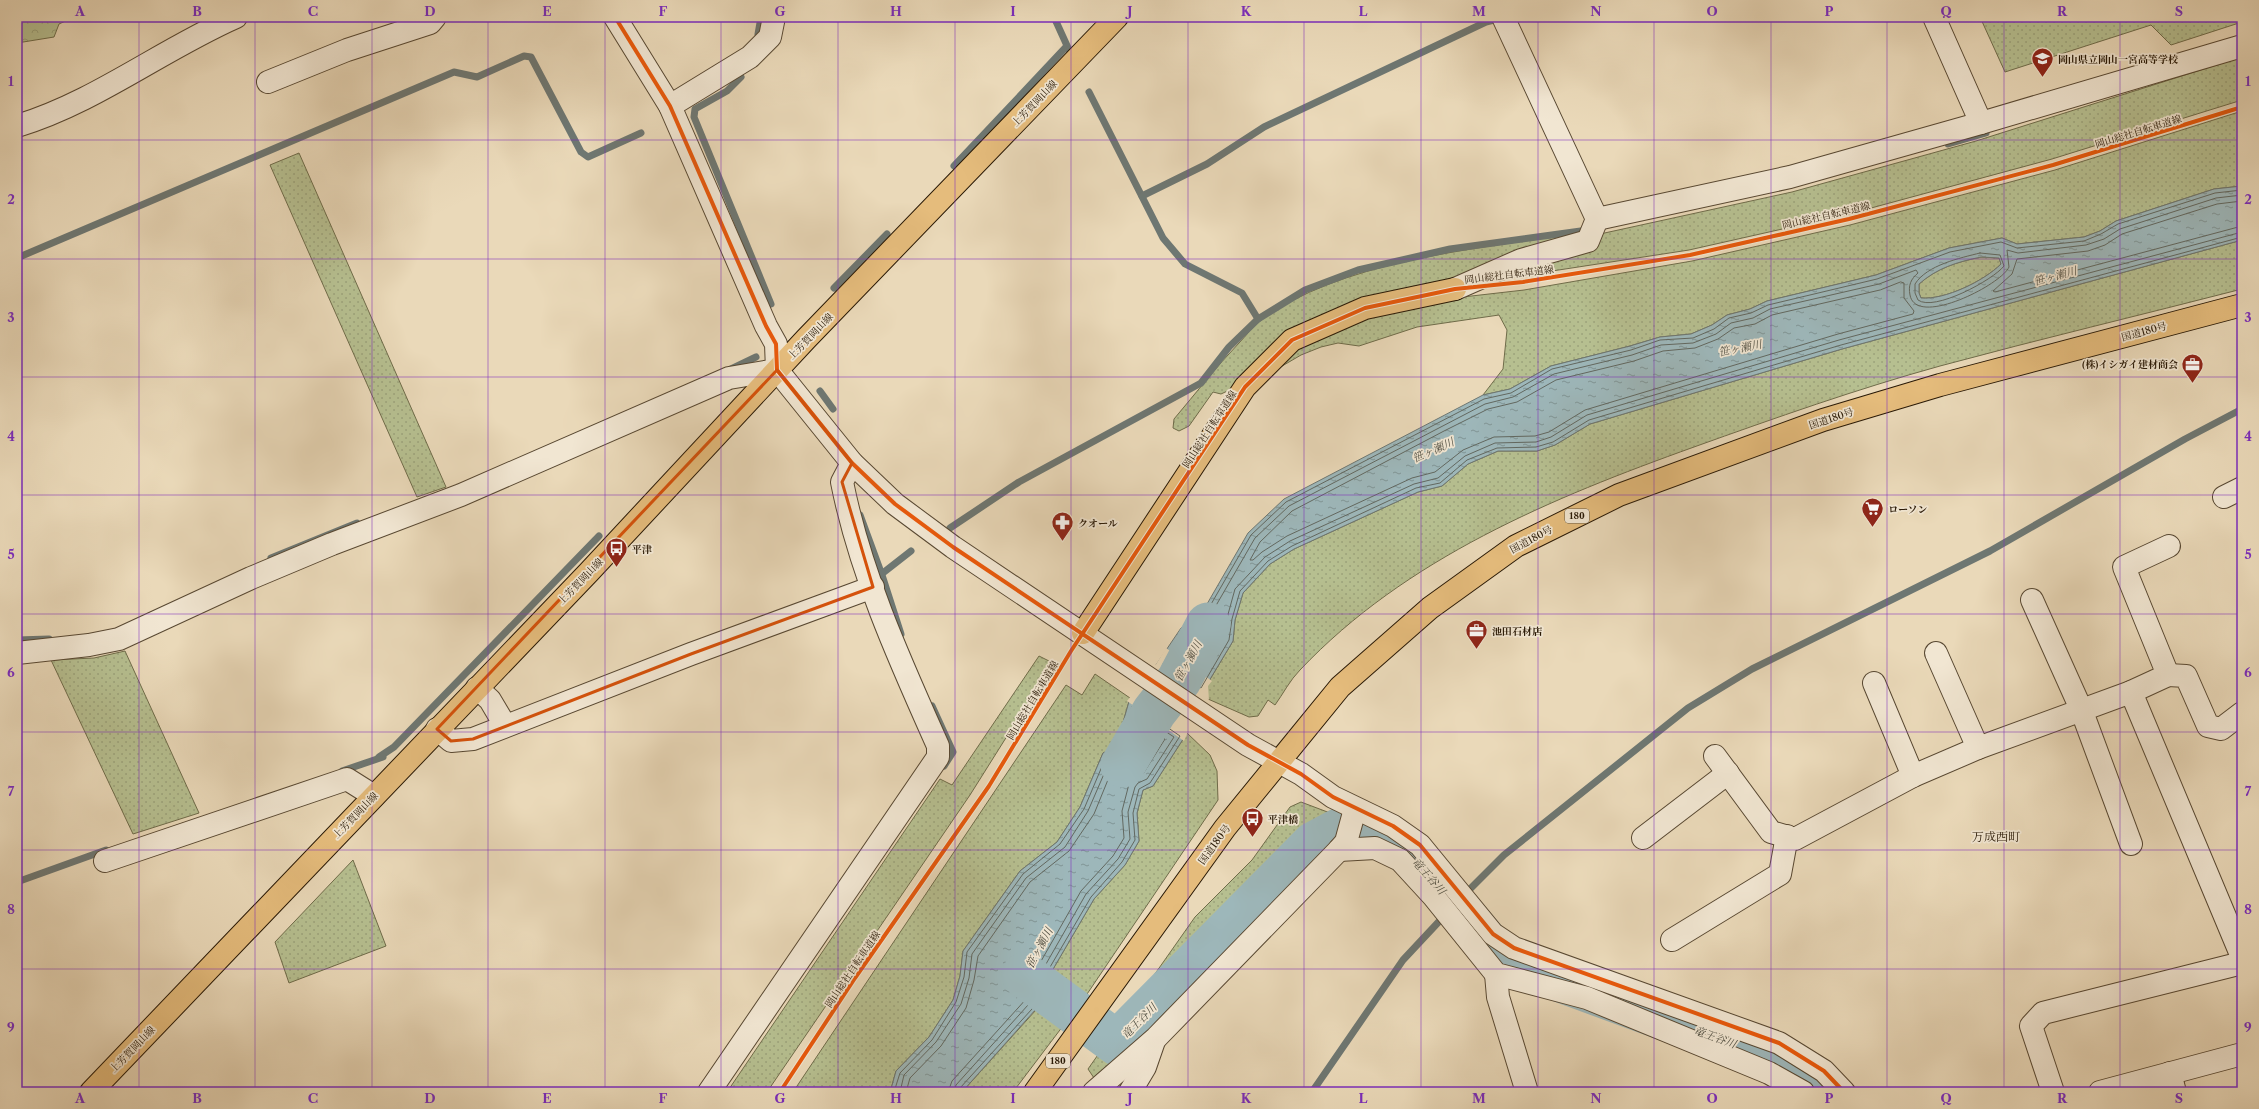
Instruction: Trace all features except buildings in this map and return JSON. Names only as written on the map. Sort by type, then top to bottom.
[{"type":"main road","name":"上芳賀岡山線","points":[[91,1092],[437,728],[598,562],[777,370],[1117,17]]},
{"type":"main road","name":"岡山総社自転車道線","points":[[1085,635],[1246,387],[1292,340],[1365,308],[1455,289]]},
{"type":"main road","name":"国道180号","points":[[1035,1092],[1225,828],[1340,687],[1430,608],[1516,546],[1619,495],[1823,420],[1940,385],[2242,305]]},
{"type":"street","points":[[17,126],[50,116],[108,88],[214,27],[236,17]]},
{"type":"street","points":[[268,82],[347,50],[430,24],[435,17]]},
{"type":"street","points":[[615,17],[670,106],[766,326],[776,344],[777,370],[852,463],[895,504],[953,547],[1228,731],[1278,762],[1301,774],[1354,813],[1393,826],[1420,845],[1493,934],[1514,948],[1779,1043],[1824,1070],[1844,1092]]},
{"type":"street","points":[[670,106],[750,57],[770,37],[774,17]]},
{"type":"street","points":[[1934,17],[1981,123]]},
{"type":"street","points":[[1505,20],[1593,227]]},
{"type":"street","points":[[1455,289],[1593,227],[1790,177],[1981,123],[2242,46]]},
{"type":"street","points":[[17,653],[90,645],[119,639],[251,578],[332,544],[461,495],[729,378],[777,370]]},
{"type":"street","points":[[709,1092],[938,757],[938,746],[894,647],[847,506],[842,482],[852,463]]},
{"type":"street","points":[[2168,675],[2124,567],[2169,546]]},
{"type":"street","points":[[437,728],[451,741],[473,739],[691,654],[871,581]]},
{"type":"street","points":[[2032,600],[2081,709],[2131,844]]},
{"type":"street","points":[[1936,653],[1978,748]]},
{"type":"street","points":[[1715,756],[1771,832],[1795,839],[1913,776],[1978,748],[2081,709],[2131,692],[2168,675],[2186,676],[2208,726],[2221,729],[2242,713]]},
{"type":"street","points":[[1874,683],[1913,776]]},
{"type":"street","points":[[477,688],[490,700],[500,717]]},
{"type":"street","points":[[2131,692],[2242,957]]},
{"type":"street","points":[[1644,838],[1728,773]]},
{"type":"street","points":[[105,861],[347,779],[374,796]]},
{"type":"street","points":[[1094,1092],[1156,1038],[1342,846],[1354,813]]},
{"type":"street","points":[[1672,940],[1780,874],[1787,836]]},
{"type":"street","points":[[1342,846],[1375,848],[1400,860],[1434,897],[1496,974],[1498,997],[1527,1092]]},
{"type":"street","points":[[2053,1092],[2031,1026],[2043,1013],[2242,963]]},
{"type":"street","points":[[1496,974],[1587,998],[1769,1073],[1803,1092]]},
{"type":"street","points":[[1130,1092],[1145,1067],[1156,1038]]},
{"type":"street","points":[[2100,1092],[2173,1083],[2242,1054]]},
{"type":"highlighted area","points":[[777,370],[852,463],[842,482],[873,587],[691,654],[473,739],[451,741],[437,729]]},
{"type":"green space","points":[[17,17],[74,17],[59,24],[54,37],[17,43]]},
{"type":"green space","points":[[1980,17],[2242,17],[2242,22],[2171,45],[2151,25],[2005,72]]},
{"type":"green space","points":[[2242,57],[2242,100],[2052,159],[1849,214],[1689,250],[1487,281],[1600,234],[1792,192],[1976,141]]},
{"type":"green space","points":[[2242,111],[2242,186],[2214,189],[2116,221],[2100,231],[2084,237],[2017,244],[2002,238],[1949,248],[1876,275],[1767,301],[1750,309],[1727,315],[1712,325],[1691,334],[1660,337],[1551,366],[1510,389],[1483,395],[1503,369],[1507,330],[1499,315],[1417,327],[1359,346],[1338,343],[1321,347],[1301,355],[1277,369],[1294,346],[1367,315],[1454,298],[1524,290],[1692,261],[1850,225],[2055,170]]},
{"type":"green space","points":[[299,153],[446,487],[417,497],[270,165]]},
{"type":"green space","points":[[1567,235],[1580,236],[1452,284],[1367,305],[1240,385],[1221,394],[1213,392],[1189,426],[1179,431],[1173,428],[1174,419],[1214,371],[1252,329],[1260,321],[1292,301],[1328,285],[1366,272],[1407,261],[1490,246]]},
{"type":"green space","points":[[2242,240],[2242,289],[1978,356],[1878,384],[1724,436],[1587,488],[1535,510],[1484,536],[1434,564],[1386,595],[1342,630],[1296,674],[1275,705],[1268,700],[1258,716],[1249,717],[1208,699],[1206,686],[1233,641],[1235,620],[1243,593],[1270,564],[1294,549],[1418,492],[1442,486],[1468,464],[1498,451],[1537,451],[1555,445],[1590,424],[1842,349]]},
{"type":"green space","points":[[1981,257],[1999,258],[2001,264],[1985,277],[1964,288],[1941,296],[1921,298],[1919,293],[1919,284],[1926,278],[1948,266]]},
{"type":"green space","points":[[125,651],[199,813],[133,834],[51,660],[94,658]]},
{"type":"green space","points":[[1039,656],[1053,663],[970,795],[767,1092],[727,1092],[940,779],[952,785]]},
{"type":"green space","points":[[1095,674],[1130,698],[1122,726],[1122,745],[1103,753],[1080,807],[1057,842],[1020,871],[963,951],[960,976],[953,1000],[929,1037],[896,1071],[891,1089],[888,1092],[793,1092],[1066,685],[1082,695]]},
{"type":"green space","points":[[1187,733],[1210,755],[1217,771],[1218,800],[1081,1003],[1053,981],[1049,976],[1094,899],[1125,865],[1139,841],[1137,813],[1143,790],[1153,786]]},
{"type":"green space","points":[[1301,802],[1346,819],[1340,839],[1153,1035],[1094,1078],[1088,1069],[1195,917],[1252,860],[1290,807]]},
{"type":"green space","points":[[353,860],[386,946],[289,983],[275,942]]},
{"type":"green space","points":[[1045,1000],[1069,1018],[1013,1092],[962,1092]]},
{"type":"water","points":[[2242,186],[2242,240],[1842,349],[1590,424],[1555,445],[1537,451],[1498,451],[1468,464],[1442,486],[1418,492],[1294,549],[1270,564],[1243,593],[1235,620],[1233,641],[1206,686],[1156,665],[1181,628],[1207,604],[1248,533],[1284,499],[1483,395],[1510,389],[1551,366],[1660,337],[1691,334],[1712,325],[1727,315],[1750,309],[1767,301],[1876,275],[1949,248],[2002,238],[2017,244],[2084,237],[2100,231],[2116,221],[2214,189]],"holes":[[[1981,257],[1999,258],[2001,264],[1975,283],[1952,293],[1931,298],[1921,298],[1919,293],[1919,284],[1940,270],[1964,261]]]},
{"type":"water","points":[[1130,698],[1187,733],[1153,786],[1143,790],[1137,813],[1139,841],[1125,865],[1094,899],[1049,976],[1053,981],[1081,1003],[1069,1018],[1044,1000],[962,1092],[888,1092],[891,1089],[896,1071],[929,1037],[953,1000],[960,976],[963,951],[1020,871],[1057,842],[1080,807],[1103,753],[1122,745],[1122,726]]},
{"type":"pier","points":[[1166,648],[1212,681],[1208,686],[1209,700],[1155,666]]},
{"type":"pier","points":[[1131,696],[1188,732],[1184,741],[1127,701]]},
{"type":"waterway","points":[[758,34],[761,17]]},
{"type":"waterway","points":[[1054,17],[1069,50]]},
{"type":"waterway","points":[[1142,196],[1207,164],[1264,127],[1486,22],[1502,18]]},
{"type":"waterway","points":[[954,166],[1066,47]]},
{"type":"waterway","points":[[17,258],[454,72],[477,77],[524,56],[531,57],[581,152],[588,157],[641,133]]},
{"type":"waterway","points":[[741,77],[727,91],[695,109],[694,117],[771,304]]},
{"type":"waterway","points":[[1089,92],[1163,238],[1185,264],[1242,293],[1258,319]]},
{"type":"waterway","points":[[1948,144],[1986,133]]},
{"type":"waterway","points":[[950,528],[1019,482],[1201,383],[1229,347],[1258,319],[1305,290],[1358,270],[1450,249],[1588,230]]},
{"type":"waterway","points":[[834,288],[887,234]]},
{"type":"waterway","points":[[731,369],[756,357]]},
{"type":"waterway","points":[[820,391],[833,409]]},
{"type":"waterway","points":[[1464,895],[1504,855],[1688,708],[1752,669],[1990,551],[2185,439],[2242,409]]},
{"type":"waterway","points":[[860,515],[882,575],[901,634]]},
{"type":"waterway","points":[[271,558],[357,523]]},
{"type":"waterway","points":[[379,757],[394,747],[599,536]]},
{"type":"waterway","points":[[879,576],[911,551]]},
{"type":"waterway","name":"笹ヶ瀬川","points":[[1123,765],[1154,712],[1179,680],[1208,625]]},
{"type":"waterway","points":[[17,640],[49,639]]},
{"type":"waterway","points":[[932,706],[953,752],[944,766]]},
{"type":"waterway","points":[[342,771],[383,757]]},
{"type":"waterway","name":"竜王谷川","points":[[1024,975],[1117,1043],[1314,844],[1342,829],[1385,836],[1415,858],[1492,949],[1525,967],[1776,1059],[1816,1085],[1822,1092]]},
{"type":"waterway","points":[[17,882],[106,850]]},
{"type":"waterway","points":[[1312,1092],[1403,960],[1446,914]]},
{"type":"cycle path","points":[[615,17],[670,106],[766,326],[776,344],[777,370],[852,463],[895,504],[953,547],[1248,745],[1301,774],[1333,797],[1393,826],[1420,845],[1493,934],[1514,948],[1779,1043],[1824,1071],[1844,1092]]},
{"type":"cycle path","points":[[780,1092],[855,978],[989,786],[1071,651],[1245,387],[1292,340],[1365,308],[1455,289],[1523,282],[1690,255],[1849,219],[2053,165],[2242,107]]},
{"type":"place","name":"岡山県立岡山一宮高等学校","points":[[2043,78]]},
{"type":"place","name":"(株)イシガイ建材商会","points":[[2193,384]]},
{"type":"place","name":"ローソン","points":[[1872,528]]},
{"type":"place","name":"クオール","points":[[1062,542]]},
{"type":"place","name":"平津","points":[[617,568]]},
{"type":"place","name":"池田石材店","points":[[1476,650]]},
{"type":"place","name":"平津橋","points":[[1253,838]]},
{"type":"district","name":"万成西町","points":[[1996,837]]}]
